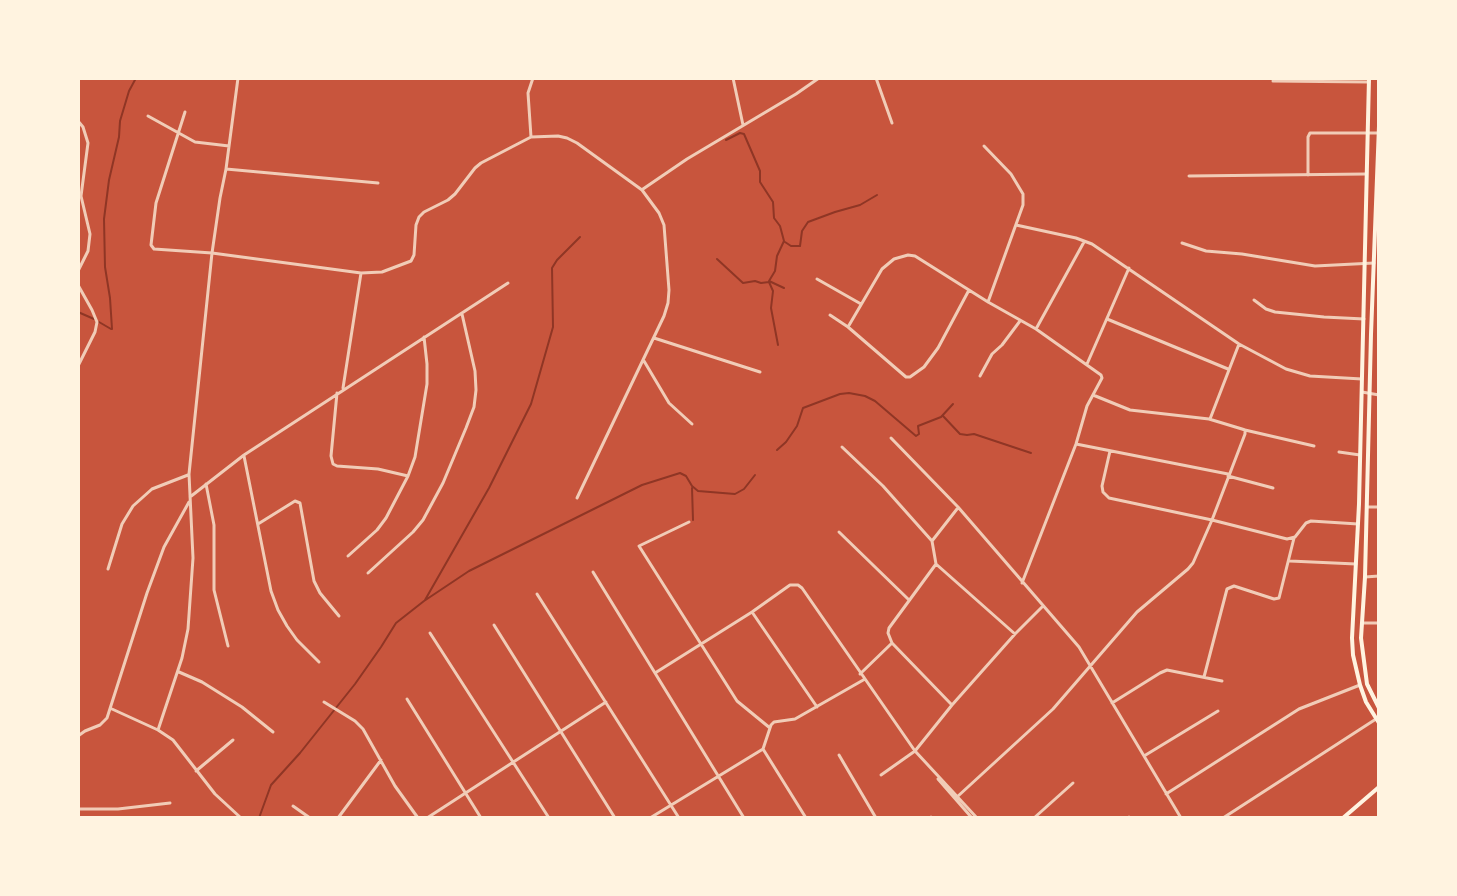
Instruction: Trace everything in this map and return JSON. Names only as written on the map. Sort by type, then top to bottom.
[{"type":"main road","points":[[1369,80],[1358,524],[1352,638],[1360,685],[1378,721]]},
{"type":"main road","points":[[1379,130],[1376,283],[1371,334],[1365,577],[1361,623],[1364,671],[1379,708]]},
{"type":"main road","points":[[1343,818],[1379,787]]},
{"type":"street","points":[[158,730],[186,644],[193,558],[189,474],[212,253],[238,78]]},
{"type":"street","points":[[531,137],[528,93],[533,78]]},
{"type":"street","points":[[733,78],[743,125]]},
{"type":"street","points":[[642,190],[819,78]]},
{"type":"street","points":[[876,78],[892,123]]},
{"type":"street","points":[[1273,81],[1369,80]]},
{"type":"street","points":[[185,112],[156,203],[151,245],[154,249],[212,253],[361,273],[382,272],[411,261],[416,225],[424,212],[455,194],[481,163],[531,137],[567,138],[642,190],[664,225],[668,303],[577,498]]},
{"type":"street","points":[[148,116],[195,142],[229,146]]},
{"type":"street","points":[[78,121],[88,143],[81,196],[90,234],[88,251],[78,271]]},
{"type":"street","points":[[1308,175],[1310,133],[1379,130]]},
{"type":"street","points":[[984,146],[1011,174],[1023,194],[1023,205],[988,302]]},
{"type":"street","points":[[226,169],[378,183]]},
{"type":"street","points":[[1189,176],[1367,174]]},
{"type":"street","points":[[78,178],[84,179]]},
{"type":"street","points":[[1016,225],[1085,240],[1239,344],[1286,369],[1310,376],[1362,379]]},
{"type":"street","points":[[1036,329],[1085,240]]},
{"type":"street","points":[[1182,243],[1206,251],[1315,266],[1374,263]]},
{"type":"street","points":[[848,327],[882,269],[894,259],[915,256],[1036,329],[1101,375],[1022,583]]},
{"type":"street","points":[[78,257],[85,258]]},
{"type":"street","points":[[1086,364],[1129,268]]},
{"type":"street","points":[[342,389],[361,273]]},
{"type":"street","points":[[817,279],[861,304]]},
{"type":"street","points":[[78,736],[104,722],[134,627],[164,547],[189,500],[244,455],[508,283]]},
{"type":"street","points":[[78,285],[97,322],[78,366]]},
{"type":"street","points":[[830,315],[906,377],[910,377],[924,367],[938,348],[969,290]]},
{"type":"street","points":[[1254,300],[1275,312],[1364,319]]},
{"type":"street","points":[[368,573],[423,520],[443,483],[474,407],[475,371],[462,312]]},
{"type":"street","points":[[1107,319],[1228,369]]},
{"type":"street","points":[[980,376],[992,354],[1020,321]]},
{"type":"street","points":[[1371,334],[1379,335]]},
{"type":"street","points":[[348,556],[386,518],[408,476],[420,432],[427,384],[424,337]]},
{"type":"street","points":[[654,338],[760,372]]},
{"type":"street","points":[[1209,419],[1239,344]]},
{"type":"street","points":[[643,360],[669,403],[692,424]]},
{"type":"street","points":[[1362,392],[1379,395]]},
{"type":"street","points":[[337,393],[331,456],[333,464],[408,476]]},
{"type":"street","points":[[1093,395],[1130,410],[1209,419],[1314,446]]},
{"type":"street","points":[[957,797],[1053,709],[1137,612],[1193,563],[1245,430]]},
{"type":"street","points":[[891,438],[958,507],[1079,647],[1181,818]]},
{"type":"street","points":[[1076,444],[1228,475],[1273,488]]},
{"type":"street","points":[[842,447],[883,486],[932,541],[936,564],[1015,634]]},
{"type":"street","points":[[1110,451],[1102,486],[1109,498],[1287,539],[1295,537]]},
{"type":"street","points":[[1339,452],[1360,455]]},
{"type":"street","points":[[244,455],[271,591],[278,610],[297,640],[319,662]]},
{"type":"street","points":[[108,569],[122,524],[133,506],[152,489],[189,474]]},
{"type":"street","points":[[206,484],[214,525],[214,590],[228,646]]},
{"type":"street","points":[[258,524],[295,501],[300,503],[314,581],[339,616]]},
{"type":"street","points":[[1366,506],[1379,507]]},
{"type":"street","points":[[932,541],[958,507]]},
{"type":"street","points":[[689,522],[639,546],[737,701],[770,728]]},
{"type":"street","points":[[1204,677],[1227,589],[1234,586],[1279,598],[1295,537],[1306,523],[1358,524]]},
{"type":"street","points":[[839,532],[909,600]]},
{"type":"street","points":[[1290,561],[1356,564]]},
{"type":"street","points":[[936,564],[888,633],[892,643],[952,705]]},
{"type":"street","points":[[593,572],[744,818]]},
{"type":"street","points":[[1365,577],[1379,576]]},
{"type":"street","points":[[655,673],[790,585],[798,585],[915,752],[974,818]]},
{"type":"street","points":[[537,594],[679,818]]},
{"type":"street","points":[[881,775],[915,752],[952,705],[1042,607]]},
{"type":"street","points":[[752,612],[817,707]]},
{"type":"street","points":[[1361,623],[1379,623]]},
{"type":"street","points":[[494,625],[615,818]]},
{"type":"street","points":[[430,633],[549,818]]},
{"type":"street","points":[[860,674],[892,643]]},
{"type":"street","points":[[1112,703],[1167,670],[1222,681]]},
{"type":"street","points":[[178,672],[202,682],[242,707],[273,732]]},
{"type":"street","points":[[650,818],[763,749],[774,722],[795,719],[865,679]]},
{"type":"street","points":[[1166,794],[1299,709],[1360,685]]},
{"type":"street","points":[[407,699],[481,818]]},
{"type":"street","points":[[324,702],[363,729],[395,786],[418,818]]},
{"type":"street","points":[[427,818],[606,702]]},
{"type":"street","points":[[110,708],[173,740],[215,794],[241,818]]},
{"type":"street","points":[[1144,756],[1218,711]]},
{"type":"street","points":[[1223,818],[1378,721]]},
{"type":"street","points":[[196,771],[233,740]]},
{"type":"street","points":[[763,749],[806,818]]},
{"type":"street","points":[[915,752],[974,818]]},
{"type":"street","points":[[839,755],[876,818]]},
{"type":"street","points":[[338,818],[381,760]]},
{"type":"street","points":[[1034,818],[1073,783]]},
{"type":"street","points":[[78,809],[118,809],[170,803]]},
{"type":"street","points":[[293,806],[310,818]]},
{"type":"waterway","points":[[112,329],[105,267],[104,219],[120,121],[136,78]]},
{"type":"waterway","points":[[726,140],[744,134],[760,171],[760,182],[773,202],[774,218],[784,241],[769,281],[784,288]]},
{"type":"waterway","points":[[785,242],[800,246],[802,231],[808,222],[860,205],[877,195]]},
{"type":"waterway","points":[[425,600],[489,488],[531,404],[553,327],[552,268],[580,237]]},
{"type":"waterway","points":[[717,259],[743,283],[769,282],[773,291],[771,308],[778,345]]},
{"type":"waterway","points":[[78,312],[94,319]]},
{"type":"waterway","points":[[99,322],[111,329]]},
{"type":"waterway","points":[[777,450],[797,426],[803,408],[840,394],[865,396],[875,401],[916,436],[919,434],[918,426],[941,417],[953,404]]},
{"type":"waterway","points":[[943,416],[960,434],[974,434],[1031,453]]},
{"type":"waterway","points":[[259,818],[271,785],[355,684],[396,623],[424,601],[469,571],[642,485],[680,473],[698,491],[735,494],[744,489],[755,475]]},
{"type":"waterway","points":[[692,488],[693,520]]}]
